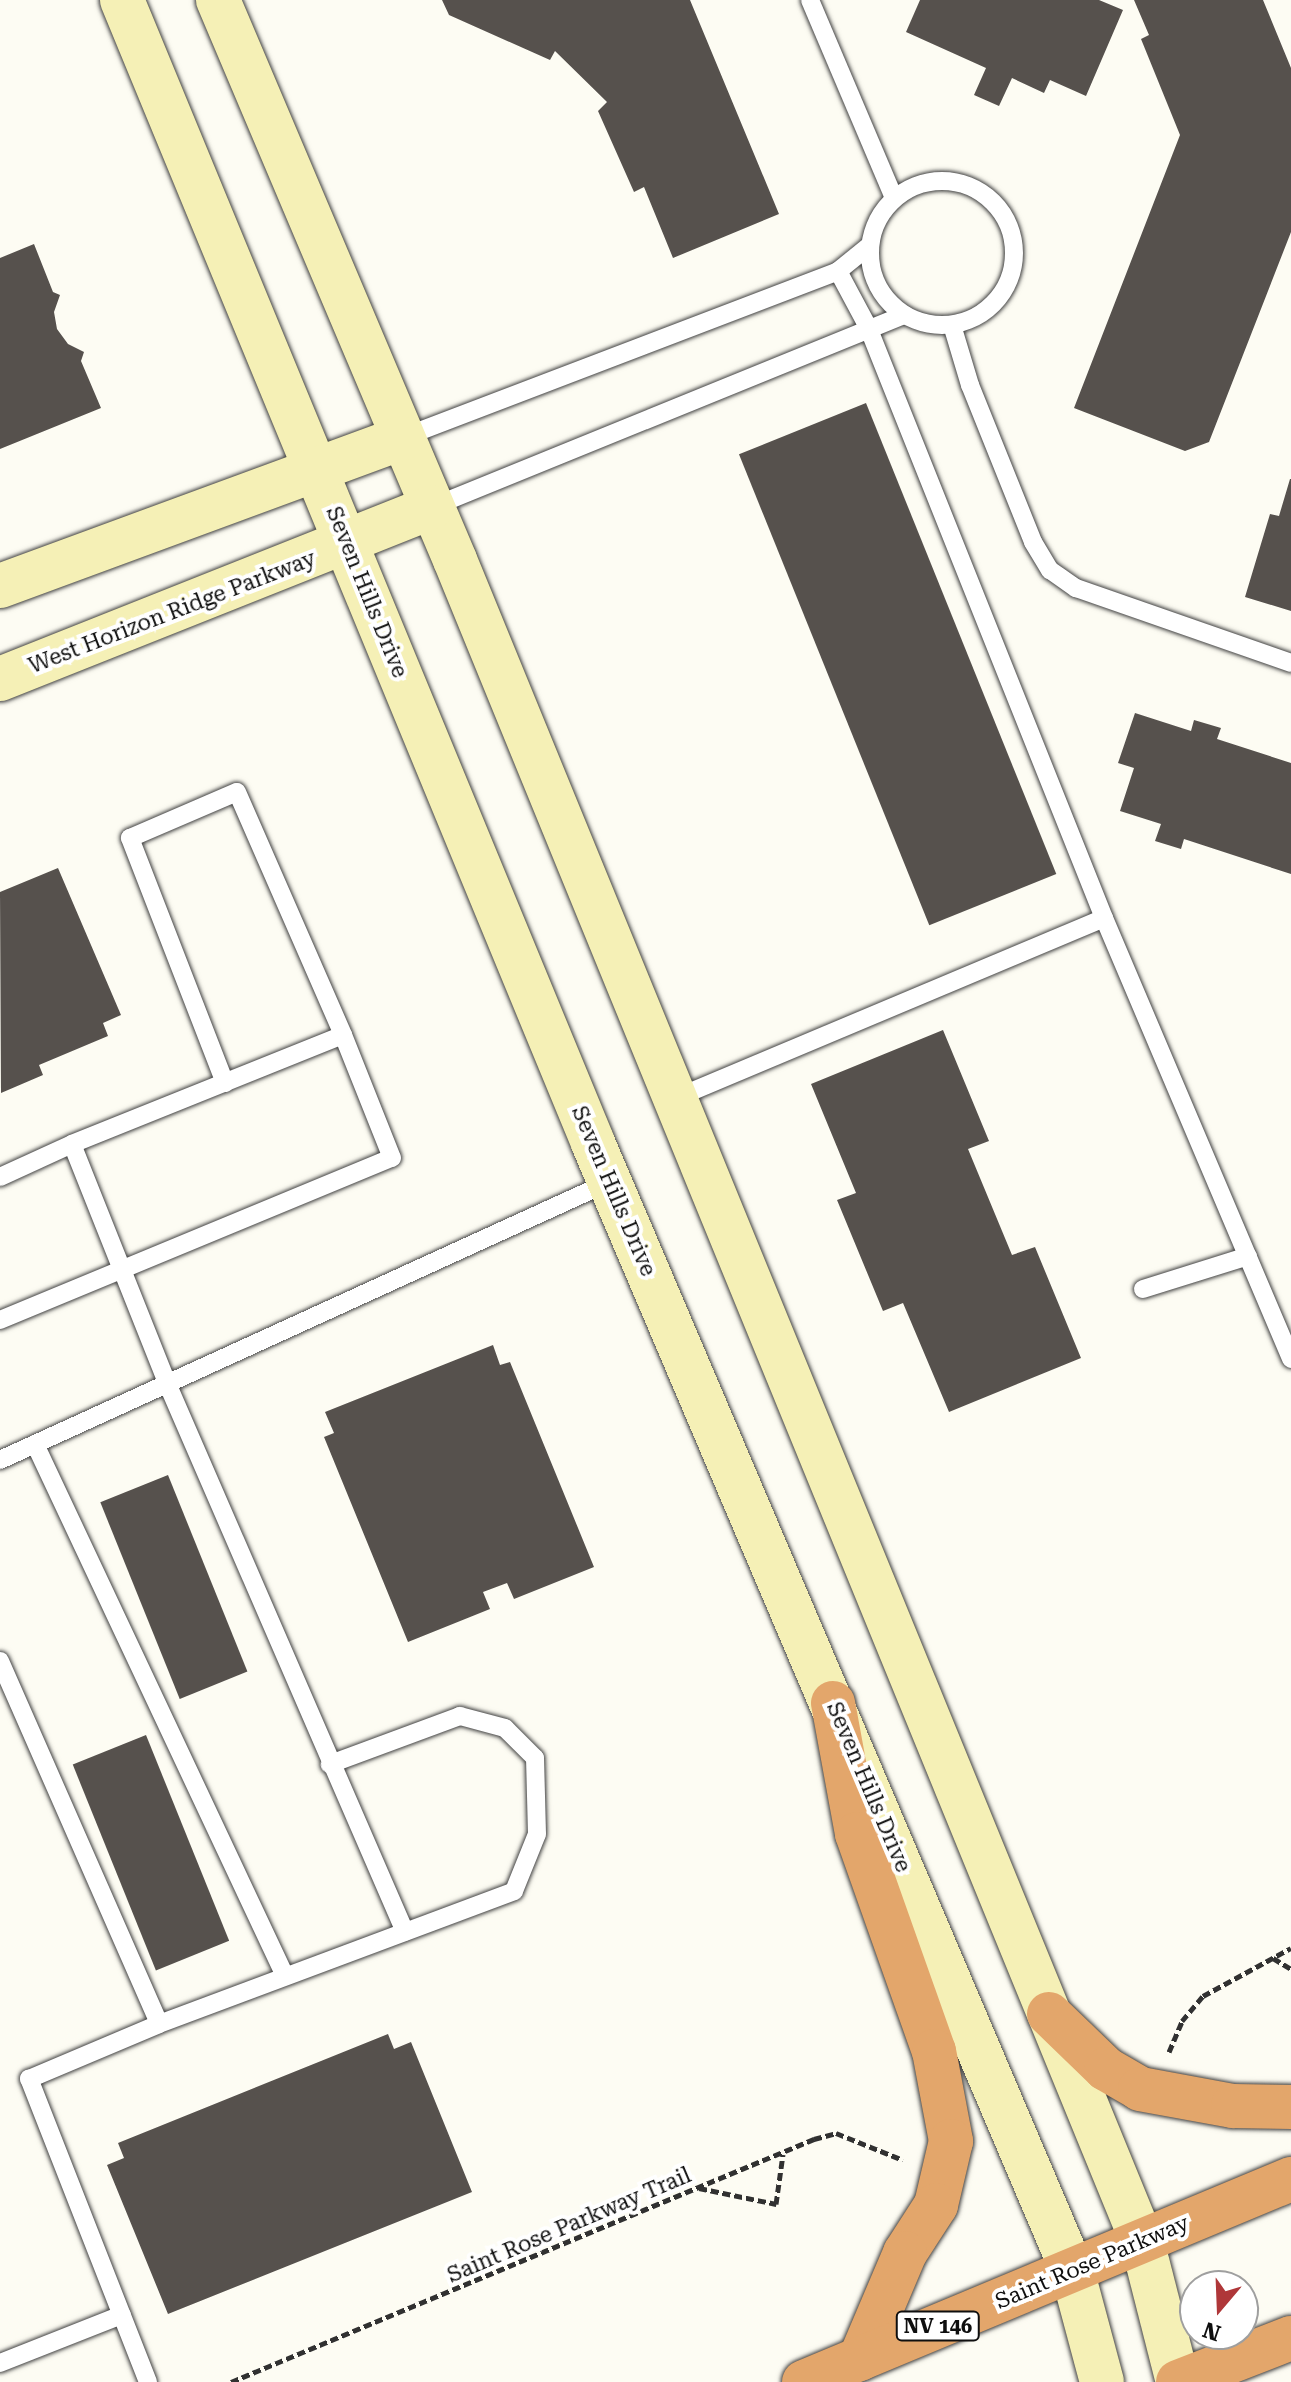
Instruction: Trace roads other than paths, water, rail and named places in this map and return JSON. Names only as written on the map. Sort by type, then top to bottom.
[{"type":"highway","points":[[833,1703],[857,1834],[934,2051],[951,2141],[936,2205],[905,2253],[860,2359]]},
{"type":"highway","points":[[1049,2014],[1106,2069],[1140,2089],[1220,2104],[1291,2107]]},
{"type":"highway","name":"Saint Rose Parkway","points":[[804,2382],[1291,2179]]},
{"type":"highway","points":[[1178,2382],[1291,2338]]},
{"type":"main road","name":"Seven Hills Drive","points":[[122,0],[610,1181],[1072,2270],[1102,2382]]},
{"type":"main road","points":[[218,0],[676,1098],[1142,2241],[1178,2382]]},
{"type":"main road","points":[[0,586],[402,438]]},
{"type":"main road","name":"West Horizon Ridge Parkway","points":[[0,679],[347,545],[432,507]]},
{"type":"lane","points":[[810,0],[894,198]]},
{"type":"lane","points":[[402,438],[838,271],[869,246],[882,212],[894,198],[915,185],[939,180],[963,183],[985,195],[1007,224],[1015,259],[1009,283],[975,318],[952,325],[904,315],[868,327],[432,507]]},
{"type":"lane","points":[[869,246],[877,285],[904,315]]},
{"type":"lane","points":[[838,271],[868,327],[1104,918],[1291,1359]]},
{"type":"lane","points":[[952,325],[970,385],[1033,542],[1050,570],[1076,588],[1291,663]]},
{"type":"lane","points":[[0,1320],[392,1158],[343,1035],[237,792],[130,838],[225,1083]]},
{"type":"lane","points":[[676,1098],[1104,918]]},
{"type":"lane","points":[[0,1177],[72,1144],[343,1035]]},
{"type":"lane","points":[[72,1144],[167,1383],[405,1932]]},
{"type":"lane","points":[[0,1460],[610,1181]]},
{"type":"lane","points":[[1143,1289],[1248,1256]]},
{"type":"lane","points":[[35,1444],[285,1976]]},
{"type":"lane","points":[[0,1661],[159,2024]]},
{"type":"lane","points":[[148,2382],[29,2079],[159,2024],[514,1891],[537,1834],[535,1758],[505,1728],[460,1716],[330,1764]]},
{"type":"lane","points":[[0,2363],[122,2315]]}]
